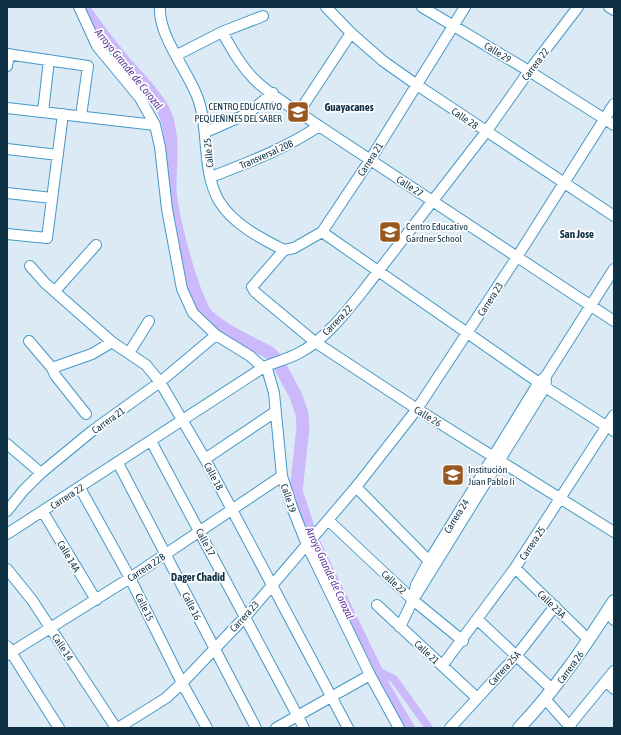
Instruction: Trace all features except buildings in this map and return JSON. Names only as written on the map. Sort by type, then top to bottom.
[{"type":"main road","name":"Carrera 26","points":[[523,726],[549,695],[589,640],[610,616],[614,601]]},
{"type":"street","points":[[79,7],[97,46],[140,98],[155,125],[160,147],[167,209],[182,289],[193,313],[216,335],[268,365]]},
{"type":"street","name":"Calle 25","points":[[160,7],[162,22],[169,45],[177,55],[197,96],[206,132],[210,177],[218,199],[229,214],[248,229],[284,250]]},
{"type":"street","name":"Calle 28","points":[[326,7],[383,61],[486,132],[614,216]]},
{"type":"street","name":"Calle 29","points":[[422,7],[529,70],[614,125]]},
{"type":"street","name":"Carrera 21","points":[[252,288],[284,250],[294,248],[322,232],[370,160],[465,7]]},
{"type":"street","name":"Carrera 22","points":[[7,534],[268,365],[294,356],[315,342],[348,309],[486,132],[529,70],[578,7]]},
{"type":"street","points":[[609,7],[614,10]]},
{"type":"street","points":[[177,55],[222,32],[263,16]]},
{"type":"street","name":"Calle 27","points":[[222,32],[237,59],[254,79],[319,126],[614,321]]},
{"type":"street","points":[[299,112],[352,33]]},
{"type":"street","points":[[7,66],[8,54],[88,66],[81,116]]},
{"type":"street","points":[[43,112],[49,60]]},
{"type":"street","points":[[206,132],[246,114],[273,93]]},
{"type":"street","name":"Carrera 23","points":[[117,728],[166,698],[182,683],[246,616],[356,487],[417,409],[518,257],[614,104]]},
{"type":"street","points":[[7,108],[155,125]]},
{"type":"street","points":[[7,234],[47,238],[63,114]]},
{"type":"street","name":"Transversal 20B","points":[[210,177],[266,156],[319,126]]},
{"type":"street","points":[[7,149],[58,155]]},
{"type":"street","points":[[7,193],[52,198]]},
{"type":"street","points":[[322,232],[468,333],[544,382],[610,429]]},
{"type":"street","points":[[55,291],[96,245]]},
{"type":"street","name":"Calle 18","points":[[30,266],[36,274],[112,342],[129,352],[146,365],[160,382],[183,419],[273,584],[331,698],[348,728]]},
{"type":"street","name":"Carrera 24","points":[[400,627],[413,600],[416,584],[432,564],[614,269]]},
{"type":"street","name":"Calle 26","points":[[252,288],[315,342],[417,409],[562,498],[614,532]]},
{"type":"street","points":[[129,352],[149,321]]},
{"type":"street","name":"Carrera 21","points":[[7,511],[22,491],[41,473],[92,431],[160,382],[216,335]]},
{"type":"street","points":[[29,341],[52,368],[55,375],[86,414]]},
{"type":"street","points":[[52,368],[92,354],[112,342]]},
{"type":"street","name":"Calle 19","points":[[268,365],[282,476],[293,510],[370,675],[399,728]]},
{"type":"street","points":[[205,459],[275,412]]},
{"type":"street","name":"Carrera 25","points":[[442,666],[463,641],[515,568],[610,429],[614,415]]},
{"type":"street","name":"Calle 17","points":[[152,441],[304,728]]},
{"type":"street","points":[[7,444],[41,473]]},
{"type":"street","name":"Calle 16","points":[[118,463],[256,728]]},
{"type":"street","name":"Carrera 22B","points":[[8,651],[51,629],[165,555],[282,476]]},
{"type":"street","points":[[356,487],[432,564]]},
{"type":"street","name":"Calle 15","points":[[80,488],[130,578],[182,683],[207,728]]},
{"type":"street","name":"Calle 14A","points":[[43,512],[96,600]]},
{"type":"street","name":"Calle 22","points":[[325,523],[413,600],[463,641]]},
{"type":"street","name":"Calle 23A","points":[[515,568],[589,640]]},
{"type":"street","name":"Calle 14","points":[[7,569],[32,600],[117,728]]},
{"type":"street","name":"Calle 21","points":[[377,605],[477,698]]},
{"type":"street","name":"Carrera 25A","points":[[450,728],[516,656],[555,606]]},
{"type":"street","points":[[478,620],[516,656],[549,695],[570,727],[614,671]]},
{"type":"street","points":[[8,651],[59,728]]},
{"type":"street","points":[[276,728],[370,675]]},
{"type":"street","points":[[606,681],[614,689]]},
{"type":"waterway","name":"Arroyo Grande de Corozal","points":[[83,7],[109,44],[155,97],[167,118],[171,157],[171,198],[183,254],[202,308],[208,316],[222,327],[270,353],[276,359],[296,396],[302,414],[303,428],[296,491],[312,539],[383,685],[408,728]]},
{"type":"waterway","points":[[376,670],[394,679],[429,728]]},
{"type":"place","name":"CENTRO EDUCATIVO PEQUEÑINES DEL SABER","points":[[298,112]]},
{"type":"place","name":"Centro Educativo Gardner School","points":[[390,232]]},
{"type":"place","name":"Institución Juan Pablo Ii","points":[[453,475]]},
{"type":"district","name":"Guayacanes","points":[[349,107]]},
{"type":"district","name":"San Jose","points":[[577,234]]},
{"type":"district","name":"Dager Chadid","points":[[198,577]]}]
